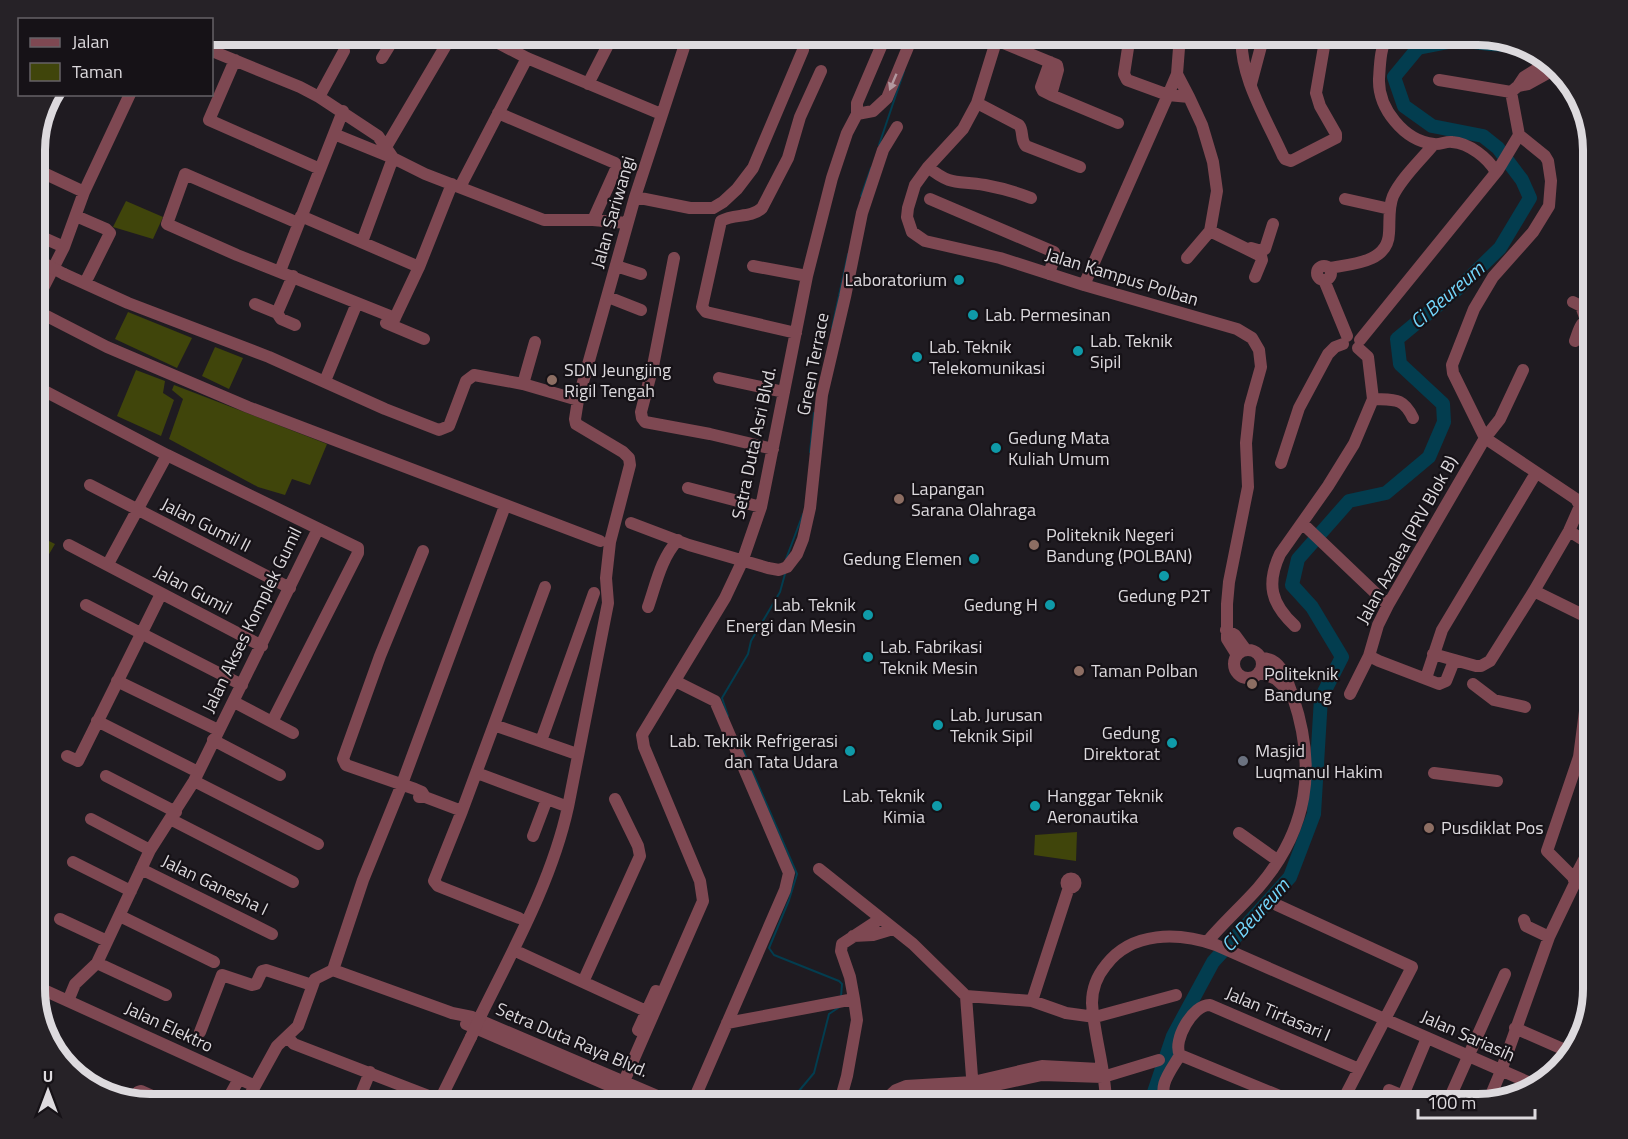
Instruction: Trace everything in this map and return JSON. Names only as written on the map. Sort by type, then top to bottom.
[{"type":"street","points":[[382,58],[390,45]]},
{"type":"street","points":[[386,147],[446,45]]},
{"type":"street","points":[[503,45],[527,58],[661,114]]},
{"type":"street","points":[[588,84],[608,45]]},
{"type":"street","name":"Jalan Sariwangi","points":[[578,400],[627,223],[684,45]]},
{"type":"street","points":[[635,197],[690,208],[713,208],[723,202],[737,189],[753,168],[804,45]]},
{"type":"street","name":"Setra Duta Asri Blvd.","points":[[612,1094],[660,992],[696,899],[702,893],[700,881],[644,747],[644,732],[725,598],[742,562],[761,507],[807,276],[832,178],[847,133],[857,114],[857,103],[881,45]]},
{"type":"street","points":[[857,114],[873,111],[886,98],[908,45]]},
{"type":"street","name":"Jalan Kampus Polban","points":[[994,45],[976,103],[963,129],[915,184],[907,217],[912,232],[925,241],[1000,258],[1237,329],[1252,338],[1259,350],[1261,367],[1250,406],[1246,443],[1248,487],[1229,582],[1226,630],[1227,639],[1242,653]]},
{"type":"street","points":[[1014,45],[1050,62],[1041,87],[1043,91],[1118,123]]},
{"type":"street","points":[[1129,45],[1125,78],[1168,94],[1189,97]]},
{"type":"street","points":[[1241,45],[1241,54],[1251,84],[1283,156],[1288,161],[1294,161],[1336,138],[1316,93],[1324,45]]},
{"type":"street","points":[[1251,84],[1261,45]]},
{"type":"street","points":[[1384,45],[1380,60],[1379,85],[1384,103],[1393,120],[1408,134],[1434,144],[1451,141],[1460,143],[1479,153],[1497,171]]},
{"type":"street","points":[[1084,285],[1177,74],[1179,48]]},
{"type":"street","points":[[213,51],[300,87],[343,111],[378,136],[393,159]]},
{"type":"street","points":[[318,97],[344,51]]},
{"type":"street","points":[[393,322],[456,186],[527,58]]},
{"type":"street","points":[[235,60],[209,120],[320,170]]},
{"type":"street","points":[[1434,144],[1393,196],[1389,237],[1377,255],[1327,274],[1350,351],[1359,344],[1497,171],[1517,139],[1513,113],[1514,89],[1524,77],[1541,67]]},
{"type":"street","points":[[796,333],[706,312],[702,307],[721,221],[726,218],[747,216],[762,208],[788,159],[800,117],[820,71]]},
{"type":"street","points":[[1438,80],[1514,89],[1549,73]]},
{"type":"street","points":[[1177,74],[1202,125],[1213,162],[1217,191],[1210,231],[1187,258]]},
{"type":"street","points":[[45,284],[64,247],[84,192],[129,96]]},
{"type":"street","points":[[976,103],[1019,125],[1026,146],[1080,167]]},
{"type":"street","points":[[280,271],[343,111]]},
{"type":"street","points":[[498,113],[615,163],[616,169],[593,220]]},
{"type":"street","name":"Green Terrace","points":[[742,562],[779,570],[787,567],[797,554],[803,539],[810,508],[822,395],[862,213],[883,150],[897,126]]},
{"type":"street","points":[[334,134],[370,151],[544,220],[627,223]]},
{"type":"street","points":[[1433,654],[1476,666],[1490,661],[1534,591],[1569,531],[1579,509],[1578,501],[1485,438],[1452,367],[1474,309],[1493,278],[1533,232],[1549,206],[1551,175],[1548,161],[1545,156],[1517,139]]},
{"type":"street","points":[[362,242],[393,159]]},
{"type":"street","points":[[928,167],[939,177],[951,182],[983,184],[1031,198]]},
{"type":"street","points":[[45,174],[84,192]]},
{"type":"street","points":[[418,267],[362,242],[299,220],[185,174],[167,224],[237,255],[293,276],[393,322],[424,339]]},
{"type":"street","points":[[930,199],[1054,252],[1056,255],[1049,274]]},
{"type":"street","points":[[1345,199],[1390,209]]},
{"type":"street","points":[[76,216],[110,233],[88,277]]},
{"type":"street","points":[[1244,247],[1265,249],[1273,224]]},
{"type":"street","points":[[1210,231],[1262,257],[1255,278]]},
{"type":"street","points":[[45,238],[64,247]]},
{"type":"street","points":[[674,258],[653,366],[641,412],[642,418],[645,422],[773,449]]},
{"type":"street","points":[[45,264],[128,303],[269,357],[384,409],[439,430],[451,423],[468,378],[478,375],[523,384],[578,400],[576,424],[623,452],[629,458],[630,465],[610,542],[606,578],[608,603],[564,825],[526,924],[481,1015],[446,1094]]},
{"type":"street","points":[[616,266],[640,274]]},
{"type":"street","points":[[753,266],[807,276]]},
{"type":"street","points":[[277,313],[293,276]]},
{"type":"street","points":[[608,297],[640,310]]},
{"type":"street","points":[[1573,302],[1583,309]]},
{"type":"street","points":[[255,304],[277,313],[281,319],[295,325]]},
{"type":"street","points":[[325,381],[356,306]]},
{"type":"street","points":[[45,315],[107,348],[248,407],[600,541]]},
{"type":"street","points":[[1575,341],[1583,321]]},
{"type":"street","points":[[1281,463],[1299,408],[1328,354],[1345,340]]},
{"type":"street","points":[[523,384],[535,342]]},
{"type":"street","points":[[1295,626],[1283,615],[1276,604],[1272,582],[1280,554],[1311,532],[1328,486],[1354,444],[1373,399],[1368,357],[1359,344]]},
{"type":"street","name":"Jalan Azalea (PRV Blok B)","points":[[1350,694],[1369,656],[1378,625],[1388,605],[1485,438],[1500,419],[1522,370]]},
{"type":"street","points":[[719,378],[784,392]]},
{"type":"street","name":"Jalan Akses Komplek Gumil","points":[[45,391],[167,455],[318,529],[196,777],[150,850],[96,963],[75,984],[68,1001]]},
{"type":"street","points":[[1373,399],[1402,402],[1413,418]]},
{"type":"street","points":[[108,564],[167,455]]},
{"type":"street","points":[[1426,678],[1442,630],[1536,473]]},
{"type":"street","name":"Jalan Gumil II","points":[[90,486],[290,588]]},
{"type":"street","points":[[688,488],[761,507]]},
{"type":"street","points":[[251,1094],[277,1046],[298,1026],[312,985],[321,974],[333,970],[363,880],[401,787],[506,506]]},
{"type":"street","points":[[632,523],[742,562]]},
{"type":"street","points":[[272,722],[358,553],[358,548],[354,544],[318,529]]},
{"type":"street","points":[[1569,531],[1583,540]]},
{"type":"street","points":[[1311,532],[1388,605]]},
{"type":"street","points":[[648,608],[662,565],[669,550],[678,540]]},
{"type":"street","name":"Jalan Gumil","points":[[69,545],[262,646]]},
{"type":"street","points":[[423,551],[380,656],[343,759],[346,765],[369,775],[376,774],[401,787],[462,811]]},
{"type":"street","points":[[519,918],[435,884],[434,881],[477,773],[545,587]]},
{"type":"street","points":[[1534,591],[1583,615]]},
{"type":"street","points":[[541,741],[594,593]]},
{"type":"street","points":[[67,756],[78,761],[161,594]]},
{"type":"street","points":[[86,605],[242,685]]},
{"type":"street","points":[[1212,943],[1259,887],[1294,832],[1301,812],[1306,784],[1307,762],[1302,723],[1290,686],[1280,666],[1273,660],[1261,658],[1253,651],[1242,653],[1234,665],[1240,675],[1248,677],[1259,672],[1261,658]]},
{"type":"street","points":[[1369,656],[1442,683],[1446,681],[1455,661]]},
{"type":"street","points":[[1259,672],[1276,679],[1291,692]]},
{"type":"street","points":[[117,681],[215,735],[280,775]]},
{"type":"street","points":[[675,681],[715,701],[789,873],[785,890],[696,1094]]},
{"type":"street","points":[[1473,684],[1494,700],[1525,707]]},
{"type":"street","points":[[234,702],[293,733]]},
{"type":"street","points":[[97,721],[318,844]]},
{"type":"street","points":[[494,725],[574,753]]},
{"type":"street","points":[[1574,879],[1547,851],[1579,757],[1583,727]]},
{"type":"street","points":[[477,773],[563,805]]},
{"type":"street","points":[[1434,773],[1497,780]]},
{"type":"street","points":[[106,776],[293,882]]},
{"type":"street","points":[[533,836],[547,799]]},
{"type":"street","points":[[583,982],[640,856],[638,846],[615,799]]},
{"type":"street","points":[[91,819],[150,850]]},
{"type":"street","points":[[1239,833],[1277,860]]},
{"type":"street","points":[[73,862],[131,891]]},
{"type":"street","points":[[1492,1093],[1558,914],[1571,892],[1575,883],[1574,879],[1583,862]]},
{"type":"street","name":"Jalan Ganesha I","points":[[141,869],[272,934]]},
{"type":"street","points":[[819,869],[913,944],[966,996],[1032,1001],[1066,1012],[1095,1017],[1176,995]]},
{"type":"street","points":[[1032,1001],[1069,887]]},
{"type":"street","points":[[1277,905],[1412,967],[1346,1094]]},
{"type":"street","points":[[120,916],[214,962]]},
{"type":"street","points":[[842,1094],[857,1020],[850,977],[841,951],[842,944],[880,918]]},
{"type":"street","points":[[60,919],[107,941]]},
{"type":"street","points":[[1524,920],[1526,926],[1549,937]]},
{"type":"street","points":[[852,936],[873,935],[894,929]]},
{"type":"street","name":"Jalan Sariasih","points":[[1105,1094],[1092,1003],[1097,976],[1122,948],[1146,938],[1161,936],[1187,937],[1212,943],[1527,1082]]},
{"type":"street","points":[[520,953],[646,1011]]},
{"type":"street","points":[[96,963],[166,995]]},
{"type":"street","points":[[200,1032],[222,975],[252,985],[256,984],[262,971],[266,970],[312,985]]},
{"type":"street","name":"Setra Duta Raya Blvd.","points":[[333,970],[452,1013],[468,1025],[494,1032],[618,1085],[645,1094]]},
{"type":"street","points":[[1451,1094],[1505,974]]},
{"type":"street","name":"Jalan Elektro","points":[[45,991],[255,1086]]},
{"type":"street","name":"Setra Duta Asri Blvd.","points":[[641,1034],[646,1011],[660,992]]},
{"type":"street","points":[[966,996],[973,1094]]},
{"type":"street","points":[[727,1023],[854,999]]},
{"type":"street","name":"Jalan Tirtasari I","points":[[1180,1055],[1177,1046],[1187,1023],[1197,1009],[1205,1004],[1359,1069]]},
{"type":"street","points":[[1515,1028],[1563,1049]]},
{"type":"street","points":[[286,1037],[294,1044],[424,1094]]},
{"type":"street","points":[[1402,1094],[1427,1038]]},
{"type":"street","points":[[1163,1094],[1164,1083],[1180,1055],[1275,1094]]},
{"type":"street","points":[[919,1094],[1042,1075],[1116,1072],[1159,1060]]},
{"type":"street","points":[[361,1094],[370,1072]]},
{"type":"street","points":[[230,1094],[238,1079]]},
{"type":"street","name":"Setra Duta Asri Blvd.","points":[[616,1094],[618,1085]]},
{"type":"street","name":"Setra Duta Raya Blvd.","points":[[618,1085],[634,1094]]},
{"type":"street","points":[[892,1094],[906,1086],[973,1086]]},
{"type":"street","points":[[1389,1090],[1399,1094]]},
{"type":"green space","points":[[126,201],[163,217],[153,239],[113,227]]},
{"type":"green space","points":[[128,312],[192,338],[177,368],[115,339]]},
{"type":"green space","points":[[215,347],[243,358],[229,389],[202,376]]},
{"type":"green space","points":[[136,370],[165,381],[163,393],[174,400],[161,436],[117,416]]},
{"type":"green space","points":[[174,385],[327,444],[310,485],[292,479],[285,495],[258,487],[169,439],[183,399],[172,390]]},
{"type":"green space","points":[[45,539],[55,544],[45,561]]},
{"type":"green space","points":[[1077,832],[1076,861],[1034,855],[1035,835]]},
{"type":"waterway","name":"Ci Beureum","points":[[1153,1094],[1173,1036],[1213,962],[1290,877],[1314,814],[1321,698],[1342,657],[1312,607],[1292,585],[1298,559],[1349,501],[1386,493],[1429,457],[1444,422],[1443,404],[1400,364],[1397,339],[1461,286],[1500,248],[1530,198],[1522,180],[1498,148],[1483,136],[1432,126],[1404,106],[1394,77],[1418,48],[1433,45]]},
{"type":"waterway","points":[[879,145],[904,71]]},
{"type":"waterway","points":[[861,196],[871,168]]},
{"type":"waterway","points":[[832,328],[848,254]]},
{"type":"waterway","points":[[810,452],[814,413]]},
{"type":"waterway","points":[[786,559],[803,514]]},
{"type":"waterway","points":[[728,716],[722,698],[748,654],[751,641],[780,592],[785,574]]},
{"type":"waterway","points":[[740,743],[797,874],[769,948],[774,955],[839,981],[842,984],[841,997]]},
{"type":"waterway","points":[[796,1094],[814,1073],[829,1014],[841,1006]]},
{"type":"place","name":"Laboratorium","points":[[959,280]]},
{"type":"place","name":"Lab. Permesinan","points":[[973,315]]},
{"type":"place","name":"Lab. Teknik Sipil","points":[[1078,351]]},
{"type":"place","name":"Lab. Teknik Telekomunikasi","points":[[917,357]]},
{"type":"place","name":"SDN Jeungjing Rigil Tengah","points":[[552,380]]},
{"type":"place","name":"Gedung Mata Kuliah Umum","points":[[996,448]]},
{"type":"place","name":"Lapangan Sarana Olahraga","points":[[899,499]]},
{"type":"place","name":"Politeknik Negeri Bandung (POLBAN)","points":[[1034,545]]},
{"type":"place","name":"Gedung Elemen","points":[[974,559]]},
{"type":"place","name":"Gedung P2T","points":[[1164,576]]},
{"type":"place","name":"Gedung H","points":[[1050,605]]},
{"type":"place","name":"Lab. Teknik Energi dan Mesin","points":[[868,615]]},
{"type":"place","name":"Lab. Fabrikasi Teknik Mesin","points":[[868,657]]},
{"type":"place","name":"Taman Polban","points":[[1079,671]]},
{"type":"place","name":"Politeknik Bandung","points":[[1252,684]]},
{"type":"place","name":"Lab. Jurusan Teknik Sipil","points":[[938,725]]},
{"type":"place","name":"Gedung Direktorat","points":[[1172,743]]},
{"type":"place","name":"Lab. Teknik Refrigerasi dan Tata Udara","points":[[850,751]]},
{"type":"place","name":"Masjid Luqmanul Hakim","points":[[1243,761]]},
{"type":"place","name":"Lab. Teknik Kimia","points":[[937,806]]},
{"type":"place","name":"Hanggar Teknik Aeronautika","points":[[1035,806]]},
{"type":"place","name":"Pusdiklat Pos","points":[[1429,828]]}]
